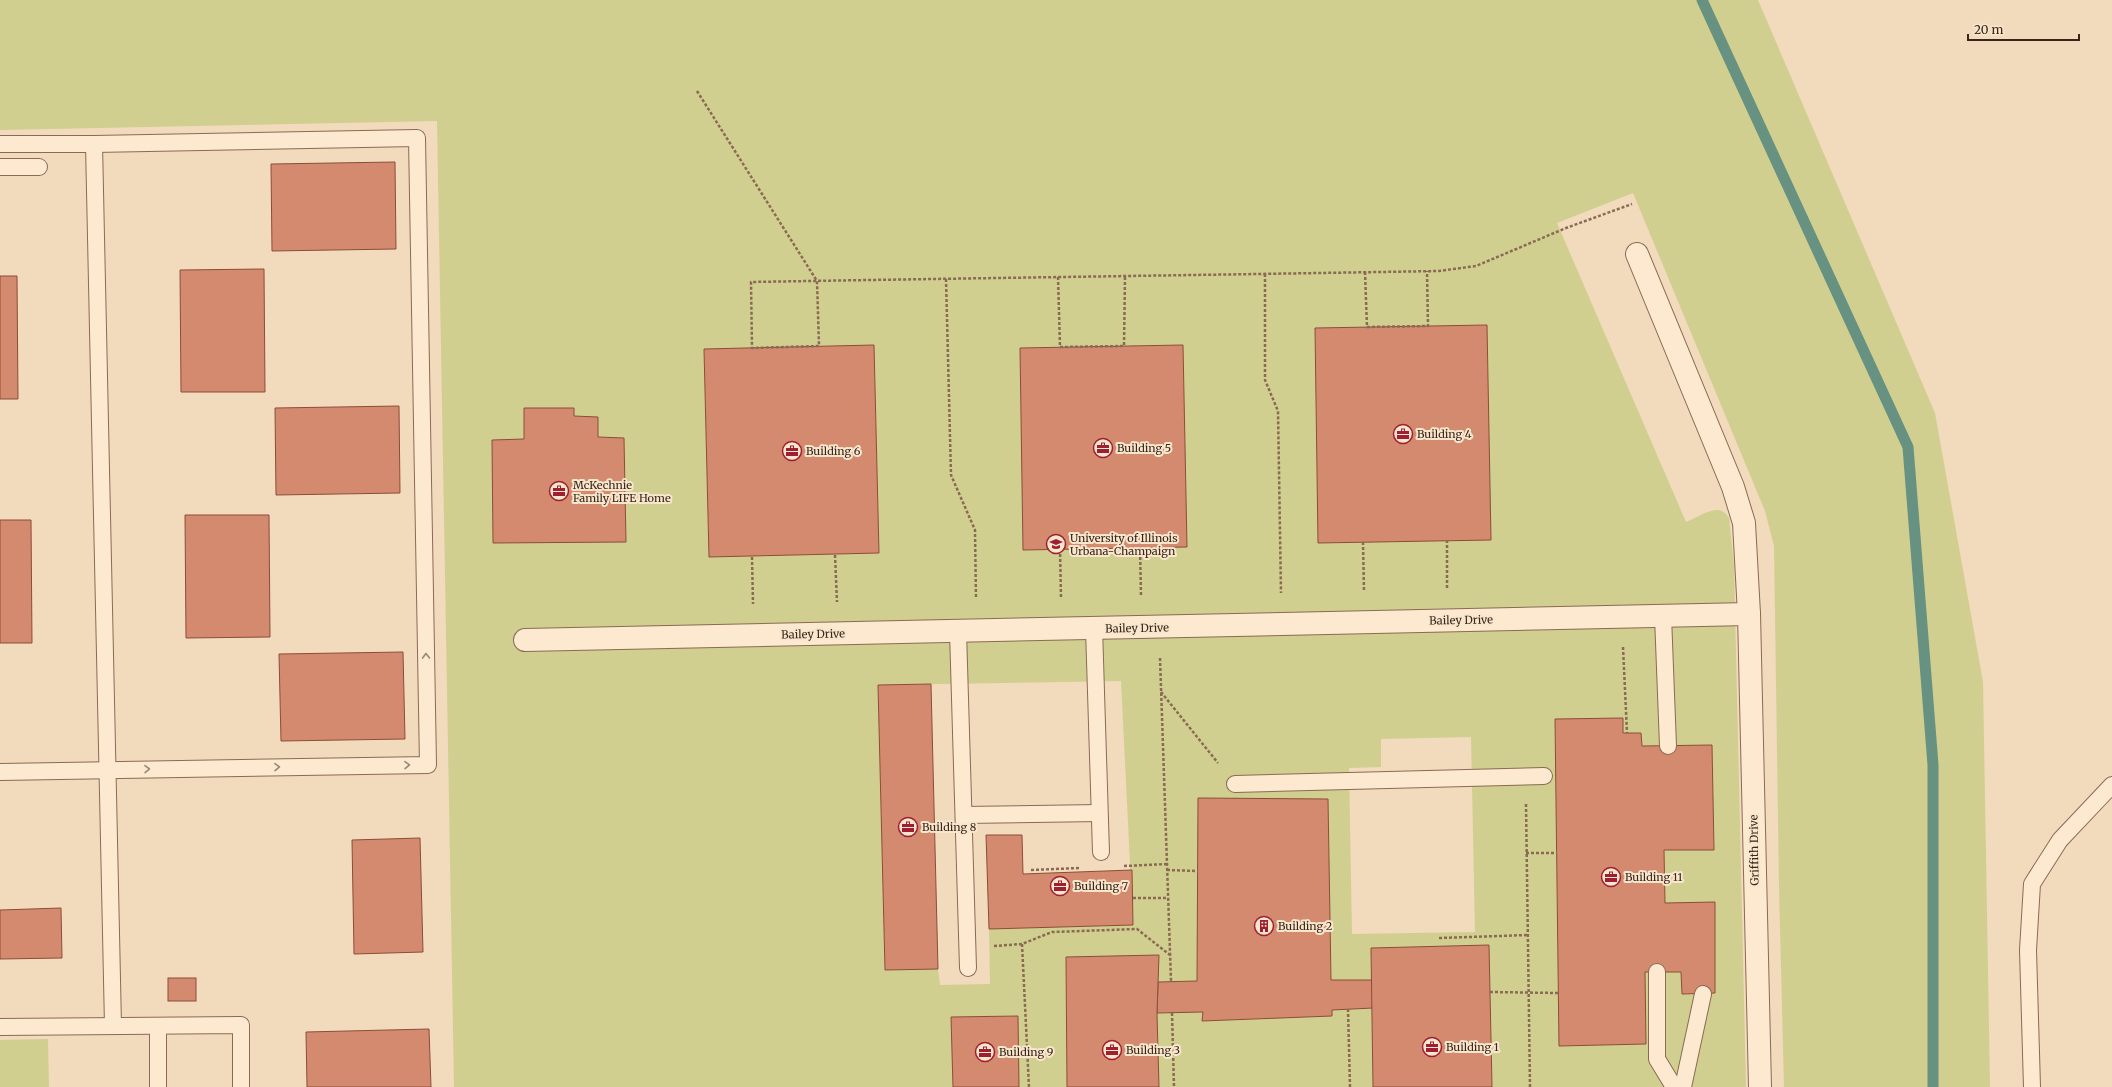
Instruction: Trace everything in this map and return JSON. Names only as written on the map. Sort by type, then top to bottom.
[{"type":"street","name":"Griffith Drive","points":[[1637,254],[1733,487],[1744,523],[1748,614],[1760,1087]]},
{"type":"street","name":"Bailey Drive","points":[[525,640],[1748,614]]},
{"type":"lane","points":[[0,144],[94,144],[417,138],[428,765],[0,772]]},
{"type":"lane","points":[[94,144],[113,1026]]},
{"type":"lane","points":[[0,167],[39,167]]},
{"type":"lane","points":[[1663,616],[1668,746]]},
{"type":"lane","points":[[1094,628],[1100,852]]},
{"type":"lane","points":[[958,631],[968,968]]},
{"type":"lane","points":[[1235,784],[1544,776]]},
{"type":"lane","points":[[2032,1087],[2028,950],[2032,884],[2060,840],[2112,784]]},
{"type":"lane","points":[[964,815],[1099,812]]},
{"type":"lane","points":[[1657,972],[1657,1059],[1674,1087]]},
{"type":"lane","points":[[1683,1087],[1703,994]]},
{"type":"lane","points":[[0,1027],[241,1025],[241,1087]]},
{"type":"lane","points":[[158,1026],[158,1087]]},
{"type":"path","points":[[697,91],[818,281],[819,346],[752,348],[751,282],[818,281],[946,278],[1427,271],[1476,266],[1566,228],[1632,204]]},
{"type":"path","points":[[1365,272],[1367,327],[1428,326],[1427,271]]},
{"type":"path","points":[[1265,274],[1265,380],[1278,411],[1282,594]]},
{"type":"path","points":[[1058,277],[1060,347],[1103,347],[1124,346],[1124,276]]},
{"type":"path","points":[[946,278],[952,475],[975,530],[976,601]]},
{"type":"path","points":[[1447,540],[1447,590]]},
{"type":"path","points":[[1363,542],[1364,592]]},
{"type":"path","points":[[1140,548],[1142,598]]},
{"type":"path","points":[[1060,549],[1061,600]]},
{"type":"path","points":[[835,555],[837,605]]},
{"type":"path","points":[[752,557],[754,607]]},
{"type":"path","points":[[1622,617],[1627,733]]},
{"type":"path","points":[[1159,627],[1171,981]]},
{"type":"path","points":[[1161,692],[1235,784]]},
{"type":"path","points":[[1526,799],[1530,1087]]},
{"type":"path","points":[[1526,853],[1557,853]]},
{"type":"path","points":[[1167,870],[1198,871]]},
{"type":"path","points":[[1133,898],[1168,898]]},
{"type":"path","points":[[968,948],[1022,944],[1052,932],[1137,929],[1170,955]]},
{"type":"path","points":[[1439,938],[1528,935]]},
{"type":"path","points":[[1022,944],[1029,1087]]},
{"type":"path","points":[[1490,992],[1558,993]]},
{"type":"path","points":[[1348,1009],[1350,1087]]},
{"type":"path","points":[[1172,1013],[1174,1087]]},
{"type":"shaded area","points":[[0,0],[1758,0],[1935,413],[1983,682],[1990,1087],[1784,1087],[1779,887],[1774,546],[1765,511],[1633,193],[1557,223],[1686,522],[1709,511],[1715,510],[1720,510],[1729,518],[1734,565],[1746,1087],[1492,1087],[1489,945],[1371,948],[1372,980],[1331,980],[1328,799],[1197,981],[1158,982],[1066,957],[1067,1087],[454,1087],[437,121],[0,130]],"holes":[[[1487,325],[1319,542],[1315,328]],[[874,345],[879,553],[709,557],[704,350]],[[1183,345],[1186,547],[1140,547],[1020,348]],[[1121,681],[1133,925],[989,929],[990,984],[940,985],[938,969],[885,970],[878,685]],[[1623,718],[1623,733],[1641,733],[1642,746],[1712,745],[1714,850],[1664,850],[1665,903],[1715,902],[1715,993],[1682,994],[1681,972],[1645,972],[1646,1044],[1559,1046],[1555,719]],[[1471,737],[1475,932],[1352,934],[1349,768],[1381,767],[1381,739]]]},
{"type":"shaded area","points":[[1373,1008],[1373,1087],[1159,1087],[1157,1013],[1203,1012],[1203,1021],[1332,1016],[1332,1010]]},
{"type":"shaded area","points":[[48,1039],[49,1087],[0,1087],[0,1040]]},
{"type":"building","points":[[395,162],[396,249],[272,251],[271,164]]},
{"type":"building","points":[[264,269],[265,392],[181,392],[180,270]]},
{"type":"building","points":[[0,276],[17,276],[18,399],[0,399]]},
{"type":"building","name":"Building 4","points":[[1487,325],[1491,540],[1318,543],[1315,328]]},
{"type":"building","name":"Building 6","points":[[874,345],[879,553],[709,557],[704,349]]},
{"type":"building","name":"Building 5","points":[[1183,345],[1187,547],[1023,550],[1020,348]]},
{"type":"building","points":[[399,406],[400,493],[276,495],[275,408]]},
{"type":"building","name":"McKechnie Family LIFE Home","points":[[524,408],[574,408],[574,416],[598,417],[598,437],[624,438],[626,542],[493,543],[492,440],[524,439]]},
{"type":"building","points":[[185,515],[269,515],[270,637],[186,638]]},
{"type":"building","points":[[0,520],[31,520],[32,643],[0,643]]},
{"type":"building","points":[[403,652],[405,739],[281,741],[279,654]]},
{"type":"building","name":"Building 8","points":[[931,684],[938,969],[885,970],[878,685]]},
{"type":"building","name":"Building 11","points":[[1623,718],[1623,733],[1641,733],[1642,746],[1712,745],[1714,850],[1664,850],[1665,903],[1715,902],[1715,993],[1682,994],[1681,972],[1645,972],[1646,1044],[1559,1046],[1555,719]]},
{"type":"building","name":"Building 2","points":[[1198,798],[1328,799],[1331,980],[1372,980],[1373,1008],[1332,1010],[1332,1016],[1202,1021],[1203,1012],[1157,1013],[1158,982],[1197,981]]},
{"type":"building","name":"Building 7","points":[[986,835],[1022,835],[1023,874],[1132,870],[1133,925],[989,929]]},
{"type":"building","points":[[420,838],[423,952],[354,954],[352,840]]},
{"type":"building","points":[[61,908],[62,958],[0,959],[0,910]]},
{"type":"building","name":"Building 1","points":[[1489,945],[1492,1087],[1373,1087],[1371,948]]},
{"type":"building","name":"Building 3","points":[[1159,955],[1157,1013],[1159,1087],[1067,1087],[1066,957]]},
{"type":"building","points":[[168,978],[196,978],[196,1001],[168,1001]]},
{"type":"building","name":"Building 9","points":[[1018,1016],[1019,1087],[953,1087],[951,1017]]},
{"type":"building","points":[[429,1029],[431,1087],[307,1087],[306,1032]]},
{"type":"waterway","points":[[1702,0],[1908,447],[1933,765],[1933,1087]]},
{"type":"place","name":"Building 4","points":[[1403,434]]},
{"type":"place","name":"Building 5","points":[[1103,448]]},
{"type":"place","name":"Building 6","points":[[792,451]]},
{"type":"place","name":"McKechnie Family LIFE Home","points":[[559,491]]},
{"type":"place","name":"University of Illinois Urbana-Champaign","points":[[1056,544]]},
{"type":"place","name":"Building 8","points":[[908,827]]},
{"type":"place","name":"Building 11","points":[[1611,877]]},
{"type":"place","name":"Building 7","points":[[1060,886]]},
{"type":"place","name":"Building 2","points":[[1264,926]]},
{"type":"place","name":"Building 1","points":[[1432,1047]]},
{"type":"place","name":"Building 3","points":[[1112,1050]]},
{"type":"place","name":"Building 9","points":[[985,1052]]}]
